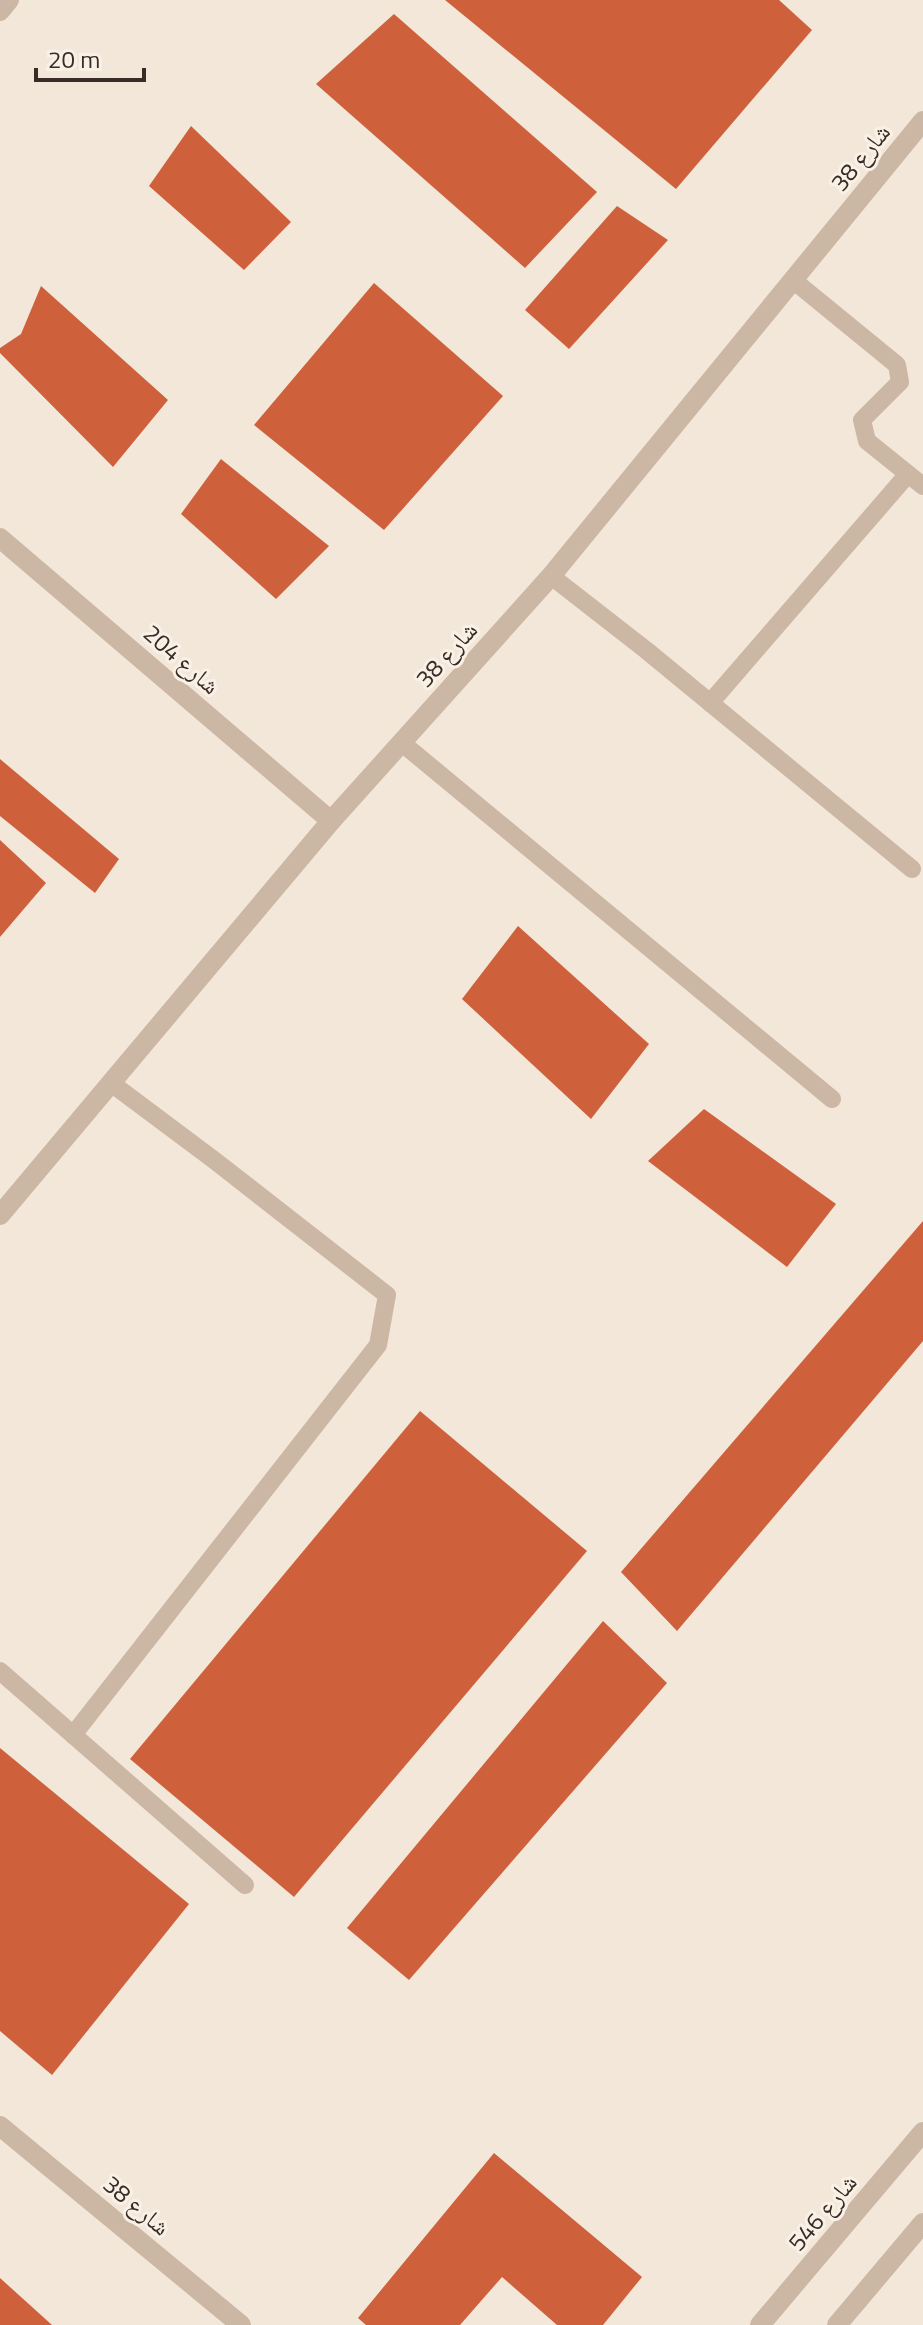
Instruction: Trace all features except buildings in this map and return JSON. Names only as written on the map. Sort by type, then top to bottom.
[{"type":"street","points":[[0,11],[9,0]]},
{"type":"street","name":"شارع 38","points":[[0,1215],[331,821],[551,576],[923,121]]},
{"type":"street","name":"شارع 204","points":[[0,538],[331,821]]},
{"type":"street","name":"شارع 38","points":[[0,2126],[241,2325]]},
{"type":"street","name":"شارع 546","points":[[760,2325],[923,2132]]},
{"type":"street","points":[[837,2325],[923,2223]]},
{"type":"lane","points":[[793,280],[897,365],[900,382],[862,420],[867,441],[923,486]]},
{"type":"lane","points":[[710,703],[908,474]]},
{"type":"lane","points":[[551,576],[646,650],[912,869]]},
{"type":"lane","points":[[402,743],[832,1099]]},
{"type":"lane","points":[[73,1735],[378,1345],[387,1295],[111,1083]]},
{"type":"lane","points":[[0,1671],[245,1885]]}]
